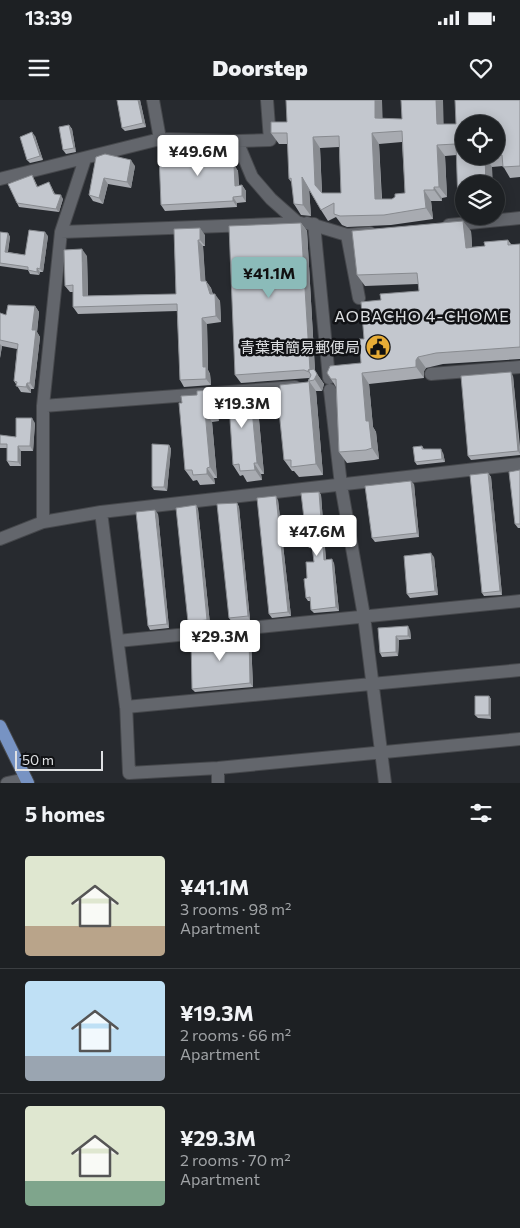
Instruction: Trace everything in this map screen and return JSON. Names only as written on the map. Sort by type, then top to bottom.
[{"type":"main road","points":[[2,733],[27,781]]},
{"type":"street","points":[[153,100],[160,139]]},
{"type":"street","points":[[0,180],[160,139],[270,140],[267,100]]},
{"type":"street","points":[[237,141],[252,177],[271,199],[305,223],[329,384],[341,484],[364,616],[385,783]]},
{"type":"street","points":[[43,522],[43,406],[61,232],[85,158]]},
{"type":"street","points":[[435,227],[520,218]]},
{"type":"street","points":[[61,232],[305,223],[346,235],[379,232]]},
{"type":"street","points":[[346,235],[359,298]]},
{"type":"street","points":[[431,374],[520,367]]},
{"type":"street","points":[[43,406],[310,386]]},
{"type":"street","points":[[0,538],[43,522],[101,512],[520,464]]},
{"type":"street","points":[[101,512],[126,703],[129,773],[218,768],[520,739]]},
{"type":"street","points":[[118,641],[520,601]]},
{"type":"street","points":[[126,703],[126,707],[520,670]]},
{"type":"street","points":[[218,768],[218,783]]},
{"type":"street","points":[[8,783],[27,781]]},
{"type":"building","points":[[117,100],[138,100],[143,123],[122,128]]},
{"type":"building","points":[[286,100],[375,100],[375,118],[402,119],[401,100],[436,100],[437,124],[455,124],[455,144],[437,145],[439,187],[434,187],[434,190],[424,190],[426,208],[384,215],[340,216],[334,214],[334,203],[321,210],[302,177],[303,205],[294,204],[291,178],[289,179],[287,133],[271,133],[271,122],[287,122]],"holes":[[[402,131],[405,193],[395,194],[395,197],[392,199],[375,199],[372,133]],[[339,136],[341,193],[322,193],[315,185],[313,137]]]},
{"type":"building","points":[[455,100],[520,100],[520,166],[503,167],[503,165],[505,165],[505,115],[456,115]]},
{"type":"building","points":[[69,125],[74,148],[63,150],[59,127]]},
{"type":"building","points":[[32,132],[40,156],[27,160],[20,137]]},
{"type":"building","points":[[196,142],[225,143],[226,165],[234,165],[235,186],[242,185],[242,196],[233,197],[233,201],[161,205],[159,155],[196,154]]},
{"type":"building","points":[[105,154],[131,160],[127,182],[104,178],[99,198],[89,195],[96,157]]},
{"type":"building","points":[[457,165],[485,165],[486,175],[457,175]]},
{"type":"building","points":[[32,175],[37,187],[49,182],[54,194],[61,195],[56,209],[17,203],[8,184]]},
{"type":"building","points":[[455,222],[455,225],[463,225],[466,248],[485,246],[484,242],[508,240],[508,245],[520,244],[520,347],[436,353],[418,357],[416,367],[362,373],[366,421],[369,421],[372,448],[339,452],[336,379],[331,379],[327,373],[330,366],[361,363],[359,339],[364,339],[361,302],[381,300],[380,294],[419,291],[417,273],[357,275],[352,231]]},
{"type":"building","points":[[301,223],[310,370],[308,370],[309,372],[304,370],[235,375],[229,226]]},
{"type":"building","points":[[200,228],[200,240],[198,240],[201,281],[206,281],[210,294],[215,294],[216,316],[202,318],[203,367],[206,367],[206,379],[180,380],[177,304],[73,307],[73,285],[65,286],[64,250],[82,249],[83,296],[176,294],[174,229]]},
{"type":"building","points":[[29,230],[45,232],[40,269],[37,268],[37,272],[28,270],[28,267],[0,263],[0,232],[8,233],[5,252],[25,255]]},
{"type":"building","points":[[8,305],[35,306],[32,330],[36,330],[30,383],[27,383],[26,387],[16,386],[17,382],[14,381],[18,344],[0,340],[0,313],[6,315]]},
{"type":"building","points":[[314,369],[317,374],[314,380],[309,381],[316,464],[291,467],[291,460],[284,460],[277,391],[280,391],[280,385],[308,382],[311,375],[308,370]]},
{"type":"building","points":[[511,372],[518,451],[468,456],[461,376]]},
{"type":"building","points":[[250,388],[257,463],[254,463],[255,470],[240,471],[239,464],[233,465],[228,389]]},
{"type":"building","points":[[210,390],[212,410],[205,411],[210,467],[207,468],[207,474],[193,475],[192,470],[185,470],[179,403],[182,403],[181,396],[197,395],[197,391]]},
{"type":"building","points":[[16,418],[32,418],[30,446],[18,446],[18,462],[7,461],[7,444],[0,444],[0,435],[16,437]]},
{"type":"building","points":[[152,444],[169,445],[164,487],[152,487]]},
{"type":"building","points":[[422,446],[422,449],[441,449],[442,459],[415,462],[413,447]]},
{"type":"building","points":[[520,470],[520,524],[515,524],[509,472]]},
{"type":"building","points":[[488,473],[500,591],[482,593],[470,475]]},
{"type":"building","points":[[411,481],[417,533],[372,538],[365,486]]},
{"type":"building","points":[[319,492],[324,560],[332,559],[336,607],[311,610],[310,597],[306,598],[304,579],[307,578],[306,562],[314,562],[312,544],[307,544],[301,493]]},
{"type":"building","points":[[276,496],[288,612],[269,614],[257,498]]},
{"type":"building","points":[[237,503],[248,616],[229,618],[217,504]]},
{"type":"building","points":[[196,505],[207,620],[188,622],[176,508]]},
{"type":"building","points":[[155,510],[167,624],[148,626],[136,512]]},
{"type":"building","points":[[431,553],[435,591],[407,594],[404,556]]},
{"type":"building","points":[[408,626],[408,636],[396,636],[396,652],[380,653],[378,628]]},
{"type":"building","points":[[249,636],[250,683],[192,689],[191,638],[209,637],[209,641],[232,641],[232,637]]},
{"type":"building","points":[[475,696],[489,696],[489,715],[475,715]]},
{"type":"place","name":"青葉東簡易郵便局","points":[[378,347]]},
{"type":"district","name":"AOBACHO 4-CHOME","points":[[422,315]]}]
